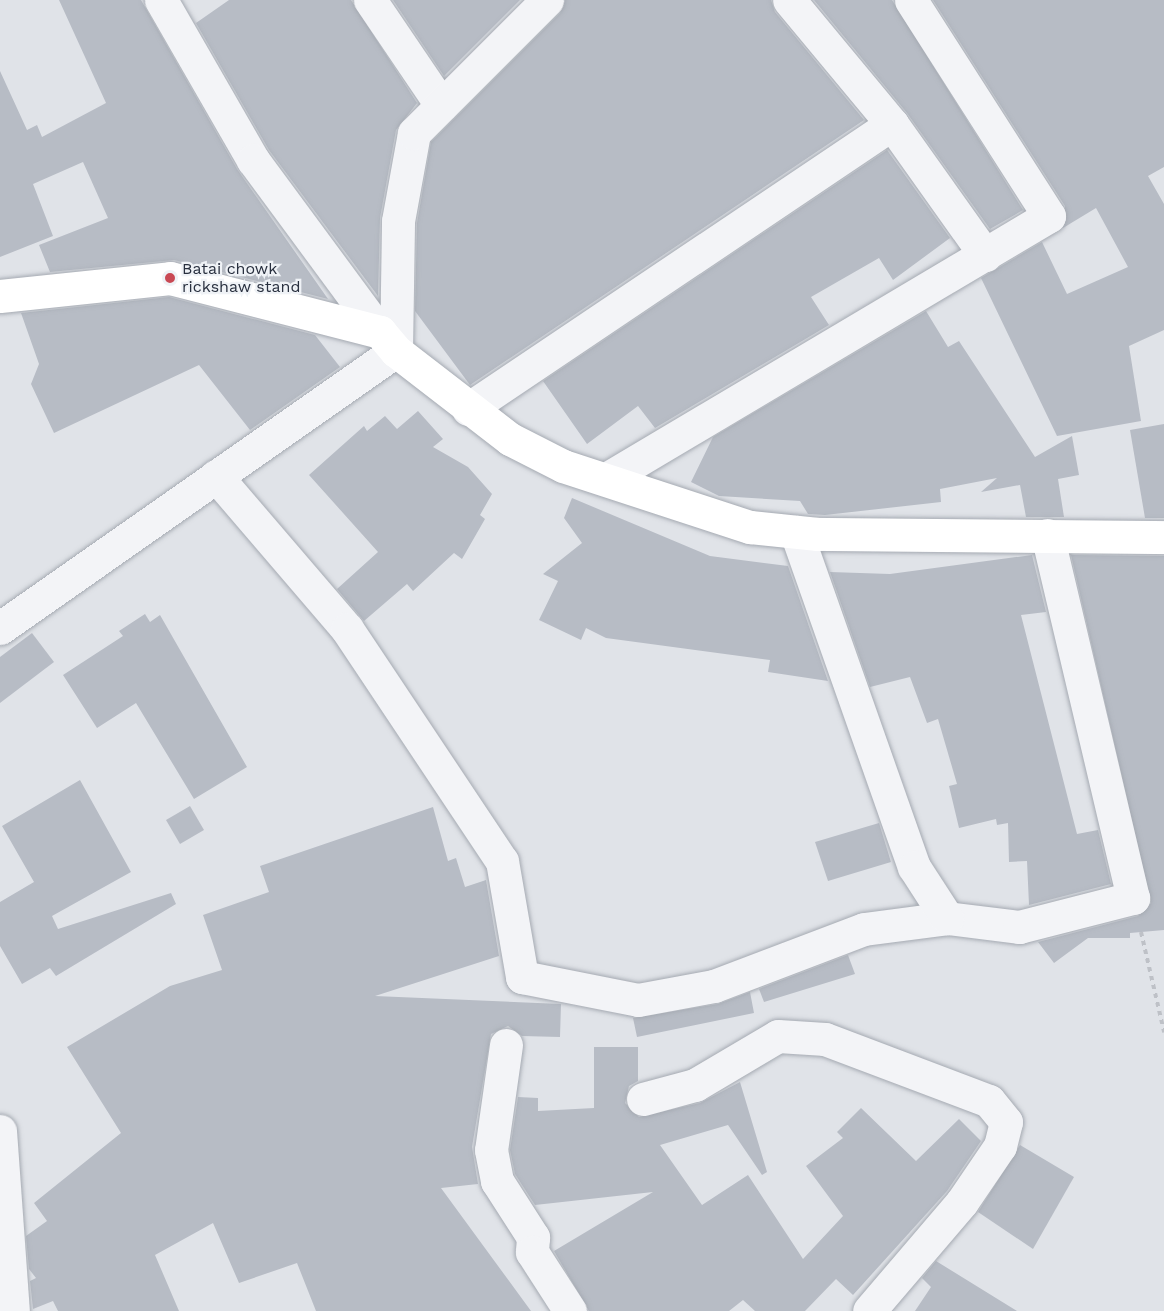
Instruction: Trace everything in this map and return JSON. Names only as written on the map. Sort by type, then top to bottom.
[{"type":"main road","points":[[0,296],[170,278],[388,341],[468,409],[563,466],[608,478],[719,518],[796,532],[1164,537]]},
{"type":"street","points":[[161,0],[253,160],[388,341]]},
{"type":"street","points":[[370,0],[441,105]]},
{"type":"street","points":[[0,628],[216,476],[388,341],[398,221],[414,133],[547,0]]},
{"type":"street","points":[[789,0],[892,124],[985,255]]},
{"type":"street","points":[[608,478],[1050,216],[911,0]]},
{"type":"street","points":[[468,409],[892,124]]},
{"type":"street","points":[[216,476],[348,629],[502,861],[522,977],[638,1000],[714,986],[864,929],[947,918],[1019,927],[1133,898],[1047,535]]},
{"type":"street","points":[[796,532],[914,867],[947,918]]},
{"type":"street","points":[[643,1099],[695,1085],[778,1036],[825,1039],[989,1101],[1006,1122],[1000,1146],[962,1202],[869,1311]]},
{"type":"street","points":[[506,1045],[491,1150],[497,1181],[533,1237],[532,1252],[570,1311]]},
{"type":"street","points":[[0,1131],[13,1311]]},
{"type":"path","points":[[1133,898],[1164,1032]]},
{"type":"building","points":[[59,0],[141,0],[237,169],[328,299],[174,260],[50,272],[39,245],[108,218],[83,162],[33,184],[53,236],[0,257],[0,71],[27,130],[37,125],[42,137],[106,103]]},
{"type":"building","points":[[229,0],[351,0],[417,103],[396,130],[380,218],[378,296],[269,150],[196,23]]},
{"type":"building","points":[[393,0],[520,0],[444,76]]},
{"type":"building","points":[[565,0],[771,0],[775,12],[864,120],[470,385],[415,311],[417,223],[431,142],[560,13]]},
{"type":"building","points":[[814,0],[892,0],[1023,210],[990,229],[907,113]]},
{"type":"building","points":[[933,0],[1164,0],[1164,167],[1148,176],[1164,204],[1164,330],[1129,346],[1141,421],[1057,436],[981,278],[1042,242],[1067,294],[1128,267],[1096,208],[1063,228],[1065,206]]},
{"type":"building","points":[[887,150],[950,238],[893,280],[879,258],[811,297],[829,325],[655,428],[638,406],[587,444],[543,381]]},
{"type":"building","points":[[169,297],[315,335],[340,367],[250,430],[199,365],[54,433],[31,384],[39,364],[21,313]]},
{"type":"building","points":[[926,311],[948,347],[959,341],[1035,457],[1072,436],[1079,475],[1058,479],[1064,517],[1026,517],[1020,485],[981,492],[997,478],[940,489],[941,502],[825,515],[808,514],[800,501],[719,496],[691,482],[713,437]]},
{"type":"building","points":[[418,411],[443,439],[433,447],[468,467],[492,494],[480,515],[485,519],[462,559],[454,553],[413,591],[407,584],[364,621],[337,589],[378,552],[309,475],[364,426],[367,431],[385,416],[397,429]]},
{"type":"building","points":[[1164,424],[1164,518],[1145,518],[1130,430]]},
{"type":"building","points":[[572,498],[710,556],[788,566],[828,681],[768,672],[770,660],[606,638],[586,628],[581,640],[539,620],[558,581],[543,574],[582,543],[564,518]]},
{"type":"building","points":[[1032,555],[1046,612],[1021,615],[1077,834],[1098,830],[1111,884],[1029,905],[1027,861],[1009,862],[1008,823],[997,825],[996,819],[959,828],[949,786],[957,784],[938,719],[927,723],[910,677],[870,687],[830,572],[890,574]]},
{"type":"building","points":[[1071,555],[1164,556],[1164,930],[1130,933],[1130,938],[1088,938],[1054,963],[1038,942],[1138,916],[1151,903]]},
{"type":"building","points":[[145,614],[150,622],[160,615],[247,767],[194,799],[136,703],[97,728],[63,675],[123,636],[119,631]]},
{"type":"building","points":[[32,633],[54,662],[0,703],[0,657]]},
{"type":"building","points":[[80,780],[131,872],[52,916],[58,929],[171,893],[176,904],[56,976],[50,968],[22,984],[0,946],[0,902],[34,882],[2,826]]},
{"type":"building","points":[[190,806],[204,830],[180,844],[166,820]]},
{"type":"building","points":[[433,807],[448,861],[456,858],[465,887],[486,880],[499,956],[375,996],[561,1004],[560,1037],[522,1036],[508,1026],[491,1034],[472,1147],[478,1184],[441,1188],[531,1311],[316,1311],[297,1263],[239,1283],[213,1223],[155,1255],[179,1311],[58,1311],[53,1301],[33,1309],[30,1281],[36,1278],[29,1269],[26,1236],[47,1221],[34,1203],[121,1133],[67,1047],[170,986],[222,970],[203,915],[269,892],[260,866]]},
{"type":"building","points":[[879,823],[891,862],[828,881],[815,842]]},
{"type":"building","points":[[848,955],[855,974],[764,1002],[759,989]]},
{"type":"building","points":[[750,992],[754,1013],[637,1037],[633,1018],[718,1004]]},
{"type":"building","points":[[594,1047],[638,1047],[638,1081],[629,1086],[625,1103],[639,1117],[700,1103],[740,1082],[767,1172],[762,1175],[728,1125],[660,1145],[702,1205],[748,1175],[803,1259],[843,1216],[806,1166],[843,1138],[837,1132],[861,1108],[916,1161],[959,1119],[981,1141],[947,1191],[853,1295],[836,1279],[805,1311],[755,1311],[743,1300],[729,1311],[589,1311],[554,1251],[653,1192],[535,1205],[515,1174],[510,1150],[518,1097],[538,1098],[538,1111],[594,1108]]},
{"type":"building","points":[[1020,1145],[1074,1177],[1033,1249],[978,1212]]},
{"type":"building","points":[[936,1261],[1017,1311],[915,1311],[931,1287],[922,1278]]},
{"type":"place","name":"Batai chowk rickshaw stand","points":[[170,278]]}]
